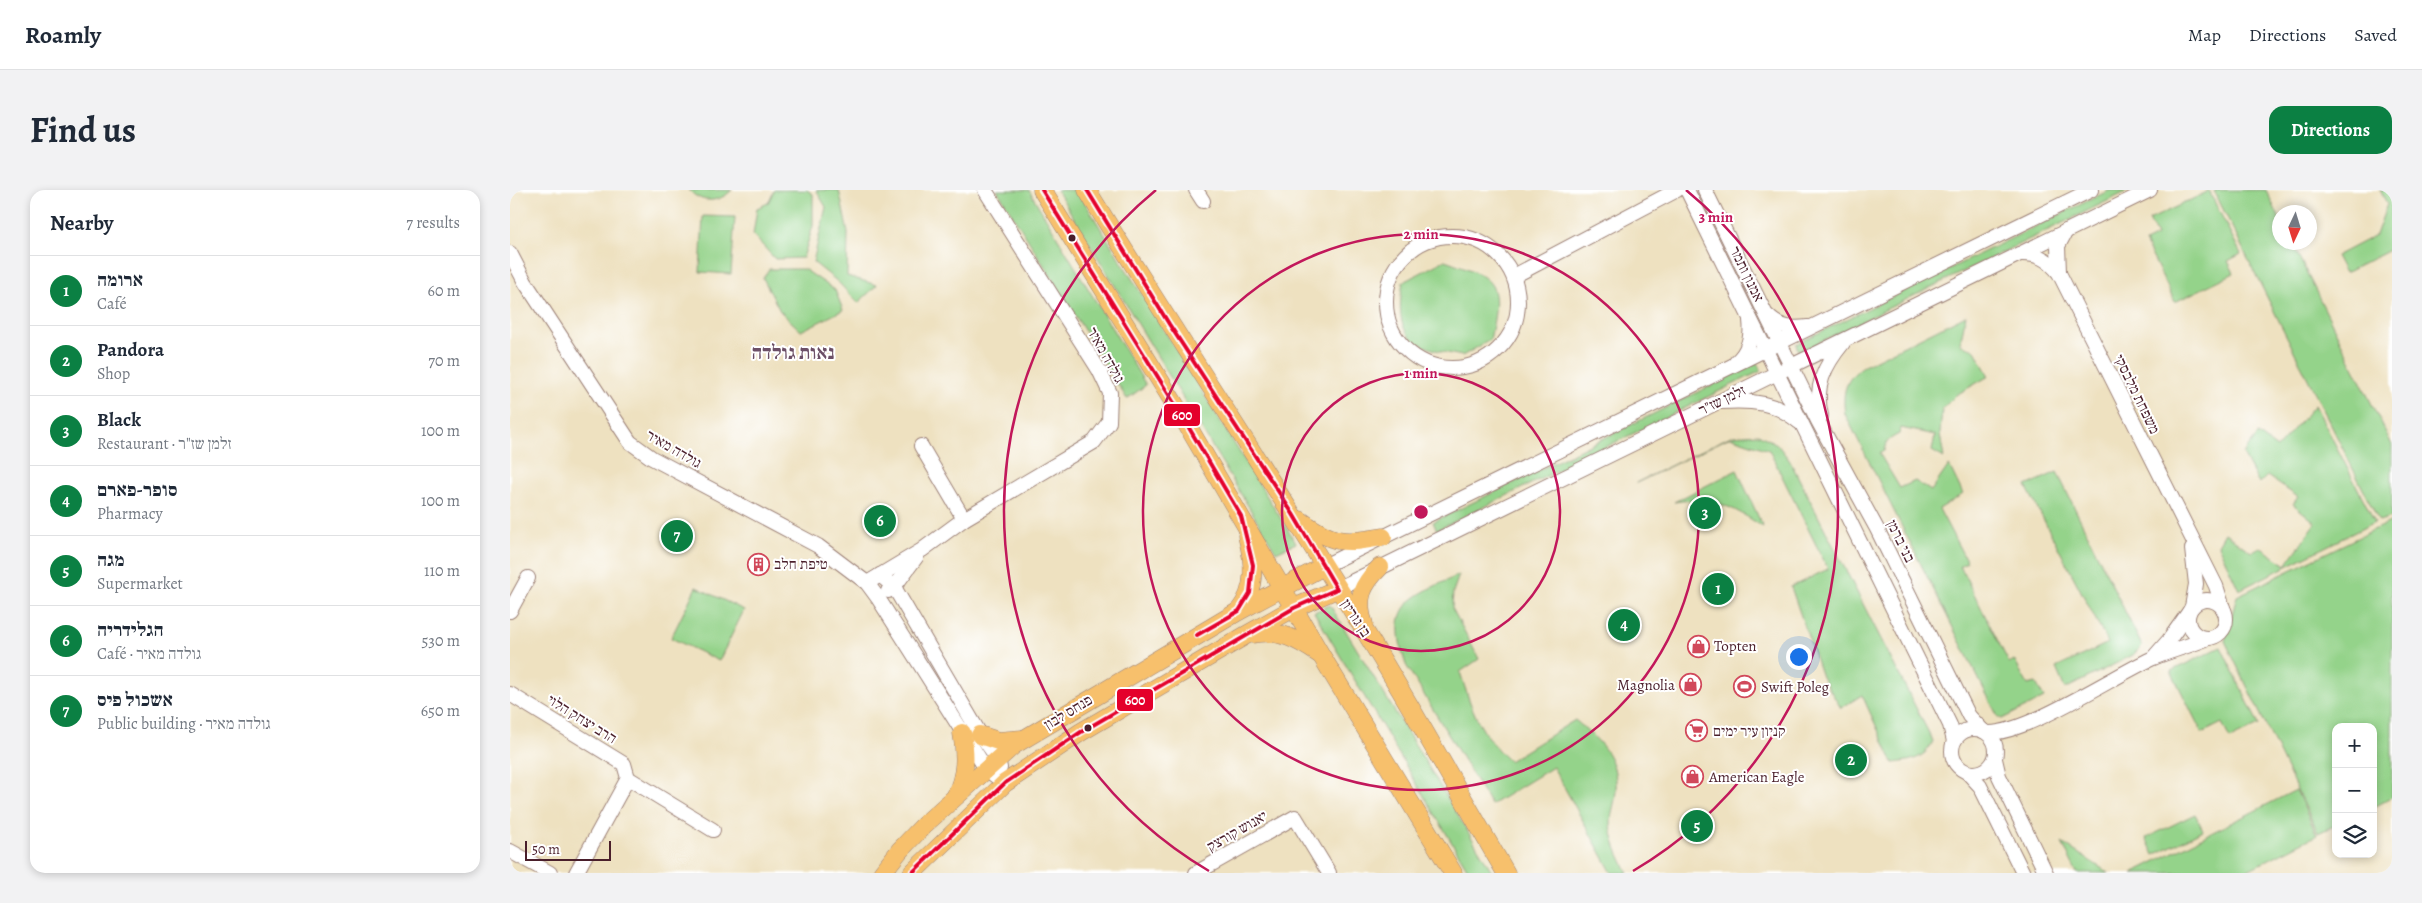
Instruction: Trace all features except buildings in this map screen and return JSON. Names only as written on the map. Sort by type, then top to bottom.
[{"type":"main road","points":[[1042,190],[1179,411],[1283,586],[1321,655],[1453,873]]},
{"type":"main road","name":"בן גוריון","points":[[1087,190],[1169,324],[1367,634],[1506,873]]},
{"type":"main road","points":[[1292,514],[1321,535],[1333,540],[1345,542],[1383,538]]},
{"type":"main road","points":[[1239,611],[1250,593],[1253,565],[1241,516]]},
{"type":"main road","name":"זלמן שז\"ר","points":[[1283,586],[1324,566]]},
{"type":"main road","points":[[1367,634],[1361,616],[1361,595],[1368,579],[1380,567]]},
{"type":"main road","name":"פנחס לבון","points":[[882,873],[906,843],[992,764],[1025,738],[1283,586]]},
{"type":"main road","name":"זלמן שז\"ר","points":[[1294,608],[1337,588]]},
{"type":"main road","name":"פנחס לבון","points":[[912,873],[1005,783],[1081,732],[1294,608]]},
{"type":"main road","points":[[1248,634],[1271,632],[1283,634],[1294,638],[1321,655]]},
{"type":"main road","points":[[955,798],[964,769],[966,755],[962,733]]},
{"type":"main road","points":[[980,735],[998,741],[1025,738]]},
{"type":"street","name":"גולדה מאיר","points":[[867,584],[922,550],[964,519],[1094,442],[1109,422],[1110,393],[1099,370],[985,190]]},
{"type":"street","points":[[1514,276],[1677,190]]},
{"type":"street","name":"אמנון ותמר","points":[[1687,190],[1777,373]]},
{"type":"street","name":"אמנון ותמר","points":[[1705,190],[1791,366]]},
{"type":"street","name":"זלמן שז\"ר","points":[[1324,566],[2091,190]]},
{"type":"street","name":"זלמן שז\"ר","points":[[1337,588],[2150,190]]},
{"type":"street","name":"משפחת מלבסקי","points":[[2059,273],[2058,246],[2067,231]]},
{"type":"street","points":[[1451,236],[1474,240],[1486,246],[1504,261],[1514,276],[1518,299],[1516,322],[1510,335],[1495,353],[1473,365],[1450,369],[1430,365],[1410,354],[1392,330],[1386,308],[1386,297],[1392,274],[1410,251],[1430,240],[1451,236]]},
{"type":"street","name":"גולדה מאיר","points":[[510,254],[525,282],[630,442],[652,458],[818,546],[867,584],[945,702],[962,733],[992,764],[1005,783]]},
{"type":"street","name":"משפחת מלבסקי","points":[[2019,254],[2036,255],[2051,263],[2059,273],[2216,586],[2224,611]]},
{"type":"street","points":[[1765,313],[1780,325],[1798,328],[1814,326]]},
{"type":"street","points":[[1731,367],[1747,348],[1750,339],[1749,315]]},
{"type":"street","points":[[1836,454],[1822,417],[1818,387],[1826,365],[1848,338]]},
{"type":"street","name":"בני ברמן","points":[[1791,366],[1877,529],[1969,716],[1985,732]]},
{"type":"street","points":[[1777,373],[1950,725],[1954,741],[1952,755],[1954,762],[1980,786],[2023,873]]},
{"type":"street","points":[[1716,403],[1752,401],[1771,404],[1788,413],[1804,426]]},
{"type":"street","points":[[920,446],[964,519]]},
{"type":"street","name":"משפחת מלבסקי","points":[[2186,529],[2195,569],[2191,610]]},
{"type":"street","name":"גולדה מאיר","points":[[878,598],[894,586],[922,550]]},
{"type":"street","name":"גולדה מאיר","points":[[880,575],[894,586],[980,735],[992,764]]},
{"type":"street","points":[[510,610],[528,578]]},
{"type":"street","points":[[1954,741],[1963,732],[1976,729],[1998,734],[2041,716],[2152,659],[2208,638],[2220,632],[2225,624],[2224,611],[2213,601],[2200,601],[2152,659]]},
{"type":"street","points":[[2191,610],[2189,625],[2192,631],[2208,638]]},
{"type":"street","name":"הרב יצחק הלוי","points":[[510,694],[624,764],[628,778],[712,830]]},
{"type":"street","points":[[945,702],[957,694]]},
{"type":"street","points":[[1968,773],[1975,774],[1987,770],[2005,742],[2041,716]]},
{"type":"street","points":[[1985,732],[1995,742],[1998,776],[2046,873]]},
{"type":"street","points":[[576,873],[628,778]]},
{"type":"street","name":"יאנוש קורצק","points":[[1201,872],[1294,817],[1329,873]]},
{"type":"street","points":[[510,851],[550,873]]},
{"type":"green space","points":[[689,190],[732,190],[716,199],[704,200]]},
{"type":"green space","points":[[774,190],[807,190],[813,194],[813,226],[803,258],[775,259],[753,235],[757,208],[768,203]]},
{"type":"green space","points":[[816,190],[839,190],[848,233],[847,276],[877,285],[858,303],[838,282],[813,262],[826,207]]},
{"type":"green space","points":[[997,190],[1029,190],[1146,385],[1127,399]]},
{"type":"green space","points":[[1057,190],[1077,190],[1296,543],[1276,552]]},
{"type":"green space","points":[[2110,190],[2130,190],[1799,352],[1796,344]]},
{"type":"green space","points":[[2266,190],[2273,205],[2272,250],[2295,250],[2392,445],[2392,517],[2379,521],[2214,191]]},
{"type":"green space","points":[[2380,190],[2392,190],[2392,249],[2345,273],[2336,256],[2376,235],[2387,204]]},
{"type":"green space","points":[[2209,191],[2241,254],[2228,261],[2234,273],[2175,302],[2145,242],[2157,236],[2149,220]]},
{"type":"green space","points":[[703,216],[735,217],[731,274],[700,272]]},
{"type":"green space","points":[[1445,260],[1476,272],[1486,279],[1492,286],[1495,295],[1494,321],[1490,340],[1462,356],[1418,343],[1404,327],[1401,316],[1403,282]]},
{"type":"green space","points":[[769,269],[804,269],[835,290],[843,310],[801,331],[780,311],[763,278]]},
{"type":"green space","points":[[1966,315],[1960,344],[1974,349],[1989,376],[1956,395],[1942,409],[1940,434],[1944,458],[1932,451],[1935,435],[1901,428],[1899,434],[1889,440],[1884,451],[1879,453],[1900,488],[1915,481],[1931,491],[1949,465],[1963,494],[1939,509],[1967,562],[1960,566],[2009,663],[2014,660],[2028,685],[2036,683],[2044,698],[2002,719],[1998,717],[1845,414],[1844,406],[1848,382],[1862,367]]},
{"type":"green space","points":[[1757,363],[1761,371],[1437,530],[1433,522]]},
{"type":"green space","points":[[2315,405],[2375,522],[2239,590],[2218,545],[2225,533],[2251,552],[2260,547],[2286,565],[2316,523],[2293,504],[2298,497],[2267,476],[2259,484],[2243,454],[2258,434],[2277,448]]},
{"type":"green space","points":[[1758,434],[1777,444],[1790,461],[1933,741],[1926,752],[1917,758],[1893,763],[1862,695],[1841,708],[1822,677],[1791,587],[1828,569],[1769,450],[1730,437],[1636,483],[1731,436]]},
{"type":"green space","points":[[1737,470],[1763,527],[1722,504],[1700,500],[1674,502]]},
{"type":"green space","points":[[2057,472],[2142,646],[2133,655],[2065,689],[2056,668],[2108,643],[2026,486]]},
{"type":"green space","points":[[2392,521],[2392,797],[2377,805],[2377,723],[2332,723],[2332,827],[2318,833],[2225,641],[2237,596]]},
{"type":"green space","points":[[1459,575],[1453,592],[1452,608],[1479,659],[1460,672],[1468,698],[1483,731],[1509,761],[1575,720],[1592,735],[1605,750],[1614,768],[1616,790],[1611,828],[1616,848],[1628,873],[1612,873],[1553,767],[1491,805],[1406,665],[1400,644],[1399,628],[1401,615],[1406,605],[1427,590]]},
{"type":"green space","points":[[696,587],[744,610],[719,661],[671,638]]},
{"type":"green space","points":[[1330,605],[1493,873],[1470,873],[1314,612]]},
{"type":"green space","points":[[2221,647],[2259,725],[2230,739],[2222,723],[2202,733],[2171,671]]},
{"type":"green space","points":[[2296,790],[2317,835],[2242,873],[2132,873]]},
{"type":"green space","points":[[2195,814],[2203,830],[2154,855],[2146,838]]},
{"type":"green space","points":[[2062,843],[2109,873],[2077,873]]},
{"type":"transit line","name":"600","points":[[1042,190],[1179,411],[1241,516],[1253,565],[1250,593],[1239,611],[1197,635]]},
{"type":"transit line","name":"600","points":[[912,873],[1005,783],[1081,732],[1294,608],[1337,589],[1293,514],[1169,324],[1087,190]]},
{"type":"place","name":"Black","points":[[1705,513]]},
{"type":"place","name":"הגלידריה","points":[[880,521]]},
{"type":"place","name":"אשכול פיס","points":[[677,536]]},
{"type":"place","name":"טיפת חלב","points":[[758,564]]},
{"type":"place","name":"ארומה","points":[[1718,589]]},
{"type":"place","name":"סופר-פארם","points":[[1624,625]]},
{"type":"place","name":"Topten","points":[[1698,646]]},
{"type":"place","name":"Magnolia","points":[[1691,685]]},
{"type":"place","name":"Swift Poleg","points":[[1745,687]]},
{"type":"place","name":"קניון עיר ימים","points":[[1697,731]]},
{"type":"place","name":"Pandora","points":[[1851,760]]},
{"type":"place","name":"American Eagle","points":[[1693,777]]},
{"type":"place","name":"מגה","points":[[1697,826]]},
{"type":"district","name":"נאות גולדה","points":[[793,352]]}]
